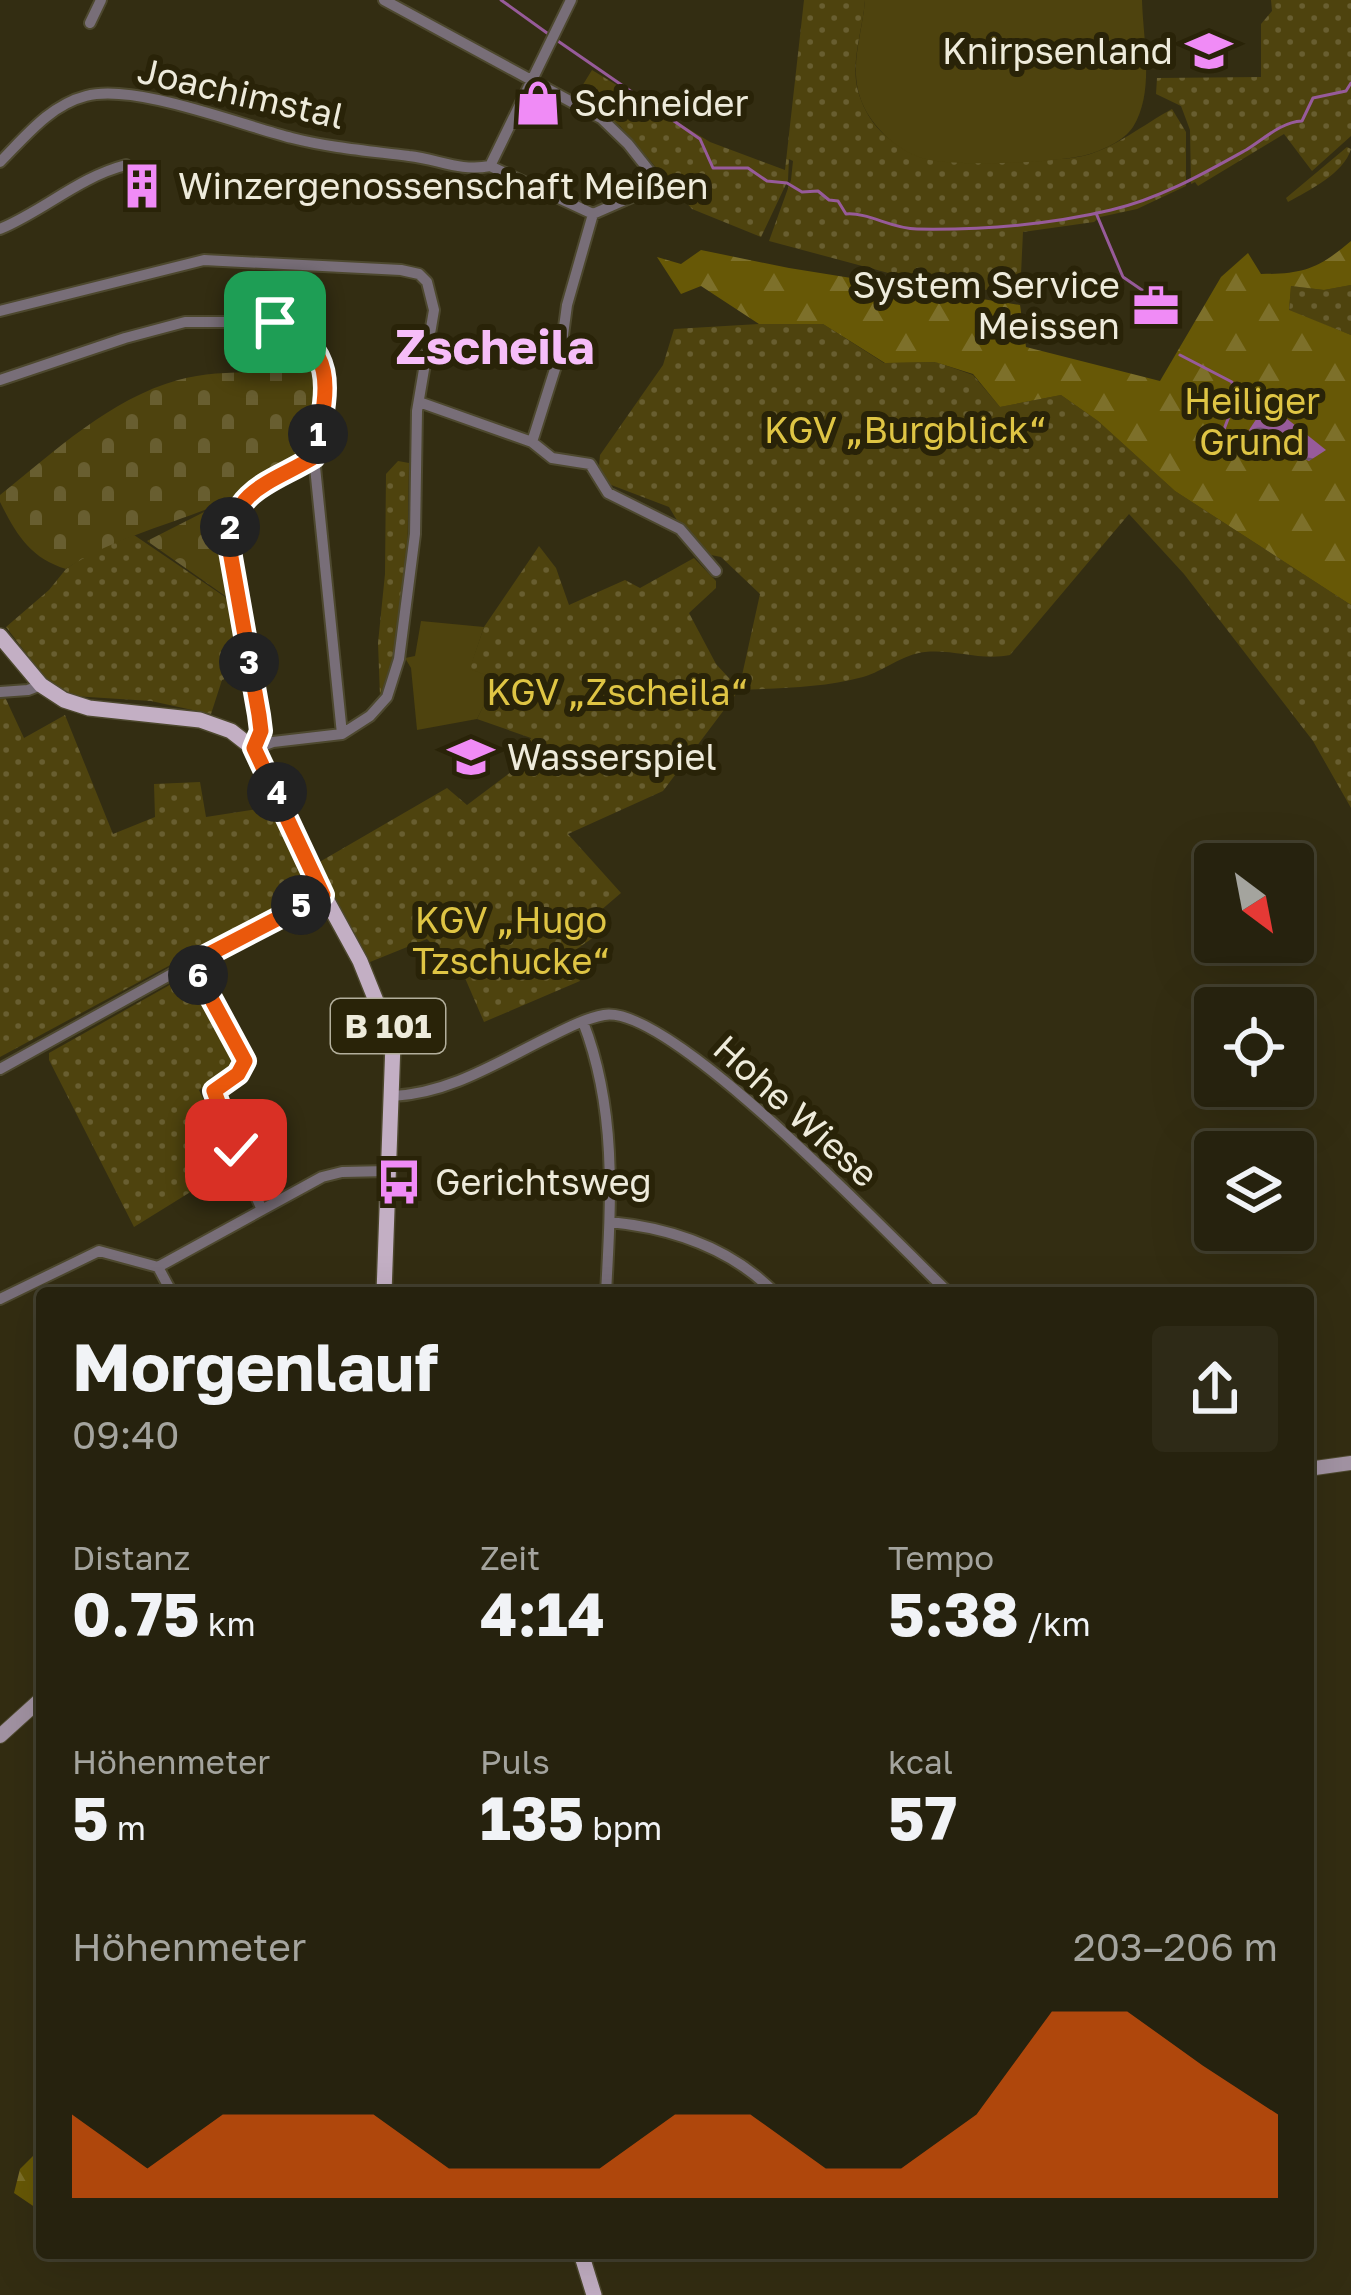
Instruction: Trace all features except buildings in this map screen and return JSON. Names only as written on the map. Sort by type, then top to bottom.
[{"type":"main road","points":[[0,636],[40,685],[83,707],[200,721],[231,731],[254,748]]},
{"type":"main road","name":"B 101","points":[[254,748],[385,1015],[392,1043],[384,1287]]},
{"type":"main road","points":[[1314,1468],[1351,1463]]},
{"type":"main road","points":[[0,1736],[36,1703]]},
{"type":"main road","points":[[583,2259],[594,2295]]},
{"type":"street","points":[[90,23],[101,0]]},
{"type":"street","points":[[384,0],[601,118],[666,192],[634,196],[593,214],[567,304],[561,350],[532,442]]},
{"type":"street","points":[[490,166],[571,0]]},
{"type":"street","name":"Joachimstal","points":[[0,162],[40,122],[80,97],[136,95],[293,139],[364,153],[422,157],[455,168],[490,166],[593,214]]},
{"type":"street","points":[[0,229],[32,215],[99,172],[126,165]]},
{"type":"street","points":[[0,310],[204,260],[401,270],[419,274],[434,298],[413,476],[416,534],[399,659],[387,697],[370,716],[342,734],[254,748]]},
{"type":"street","points":[[0,380],[184,322],[275,322],[301,332],[321,362],[328,388],[314,457],[342,734]]},
{"type":"street","points":[[419,402],[532,442],[551,458],[590,464],[608,493],[680,529],[716,571]]},
{"type":"street","points":[[254,748],[261,731],[231,567],[229,531],[237,507],[247,496],[314,457]]},
{"type":"street","points":[[0,692],[40,685]]},
{"type":"street","points":[[0,1069],[323,895]]},
{"type":"street","points":[[192,963],[245,1061],[238,1074],[214,1091],[215,1102],[262,1210]]},
{"type":"street","name":"Hohe Wiese","points":[[583,1022],[604,1015],[624,1017],[705,1065],[774,1121],[943,1287]]},
{"type":"street","points":[[393,1096],[447,1088],[583,1022],[606,1107],[610,1222],[606,1287]]},
{"type":"street","points":[[0,1299],[92,1252],[158,1267],[331,1174],[389,1171]]},
{"type":"street","points":[[610,1222],[650,1226],[689,1239],[724,1255],[767,1287]]},
{"type":"street","points":[[158,1267],[169,1287]]},
{"type":"green space","points":[[804,0],[865,0],[856,58],[858,91],[869,116],[904,148],[951,161],[1076,157],[1106,148],[1172,109],[1186,132],[1186,186],[1094,222],[1023,232],[1020,295],[907,278],[769,241],[791,180],[793,161],[789,159],[788,180],[761,237],[692,209],[620,126],[576,96],[592,70],[710,142],[785,170]]},
{"type":"green space","points":[[865,0],[1142,0],[1146,65],[1140,113],[1124,137],[1086,155],[1002,163],[919,157],[881,131],[859,95],[856,68]]},
{"type":"green space","points":[[1271,0],[1351,0],[1351,136],[1312,171],[1284,134],[1198,186],[1191,184],[1190,130],[1181,106],[1156,94],[1157,78],[1261,77],[1261,24],[1272,11]]},
{"type":"green space","points":[[1347,147],[1351,149],[1347,158],[1334,173],[1288,202],[1286,198]]},
{"type":"green space","name":"Heiliger Grund","points":[[1351,241],[1351,285],[1324,290],[1291,286],[1289,310],[1351,335],[1351,605],[1175,491],[1098,421],[1061,395],[1000,407],[973,374],[935,362],[885,363],[823,324],[759,324],[701,286],[681,294],[657,257],[681,264],[701,250],[1020,305],[1026,347],[1160,381],[1221,277],[1248,253],[1261,274],[1288,273],[1319,264]]},
{"type":"green space","points":[[1351,285],[1351,335],[1289,311],[1291,286],[1324,290]]},
{"type":"green space","points":[[823,324],[884,363],[936,362],[973,375],[1000,407],[1061,395],[1098,421],[1175,491],[1351,605],[1351,808],[1313,741],[1184,574],[1129,514],[1010,655],[925,652],[848,681],[739,690],[663,791],[568,834],[621,893],[586,923],[594,937],[567,956],[580,981],[484,1022],[465,978],[427,939],[370,962],[316,864],[447,788],[467,805],[511,772],[531,738],[477,719],[496,680],[469,670],[484,627],[539,546],[556,568],[569,605],[625,580],[640,588],[694,558],[716,581],[716,588],[689,613],[716,664],[739,689],[760,594],[721,557],[696,552],[669,507],[606,483],[599,466],[600,455],[663,365],[674,329]]},
{"type":"green space","points":[[317,364],[324,389],[319,403],[308,409],[316,432],[284,466],[235,497],[119,541],[66,569],[26,543],[0,502],[0,495],[84,428],[153,389],[194,376]]},
{"type":"green space","points":[[398,461],[409,463],[407,570],[396,648],[380,696],[386,474]]},
{"type":"green space","points":[[210,509],[228,521],[225,568],[231,600],[147,541]]},
{"type":"green space","points":[[134,535],[231,601],[246,671],[222,680],[211,714],[151,701],[73,696],[48,682],[6,627],[66,569],[89,553]]},
{"type":"green space","points":[[421,621],[484,627],[470,669],[497,679],[477,719],[417,730],[411,668],[405,658],[415,656]]},
{"type":"green space","points":[[0,695],[24,738],[65,715],[113,834],[155,817],[154,784],[200,782],[206,817],[270,807],[311,889],[0,1057]]},
{"type":"green space","points":[[182,978],[193,980],[235,1058],[233,1069],[199,1090],[234,1165],[134,1227],[49,1053]]},
{"type":"green space","points":[[36,2153],[36,2208],[14,2193],[20,2169]]},
{"type":"water","points":[[1269,409],[1326,450],[1309,461],[1256,439],[1249,430],[1261,412]]},
{"type":"waterway","points":[[501,0],[547,33]]},
{"type":"waterway","points":[[555,39],[700,139],[713,168],[748,168],[767,181],[787,183],[802,192],[818,191],[838,201],[846,214],[917,229],[1039,223],[1129,205],[1180,185],[1280,128],[1302,121],[1313,98],[1346,91],[1351,83]]},
{"type":"waterway","points":[[1096,213],[1123,277],[1142,290]]},
{"type":"waterway","points":[[1180,355],[1232,382],[1234,403],[1223,432],[1236,440],[1247,437]]},
{"type":"place","name":"Knirpsenland","points":[[1209,51]]},
{"type":"place","name":"Schneider","points":[[538,103]]},
{"type":"place","name":"Winzergenossenschaft Meißen","points":[[142,186]]},
{"type":"place","name":"System Service Meissen","points":[[1156,306]]},
{"type":"place","name":"Wasserspiel","points":[[471,757]]},
{"type":"place","name":"Gerichtsweg","points":[[399,1182]]},
{"type":"district","name":"Zscheila","points":[[495,347]]},
{"type":"route","points":[[236,1150],[214,1091],[238,1074],[245,1061],[192,963],[323,895],[254,748],[261,731],[259,715],[228,540],[237,507],[247,496],[314,457],[328,388],[321,362],[301,332],[275,322]]},
{"type":"park label","name":"KGV „Burgblick“","points":[[905,430]]},
{"type":"park label","name":"KGV „Zscheila“","points":[[617,692]]},
{"type":"park label","name":"KGV „Hugo Tzschucke“","points":[[511,940]]}]
